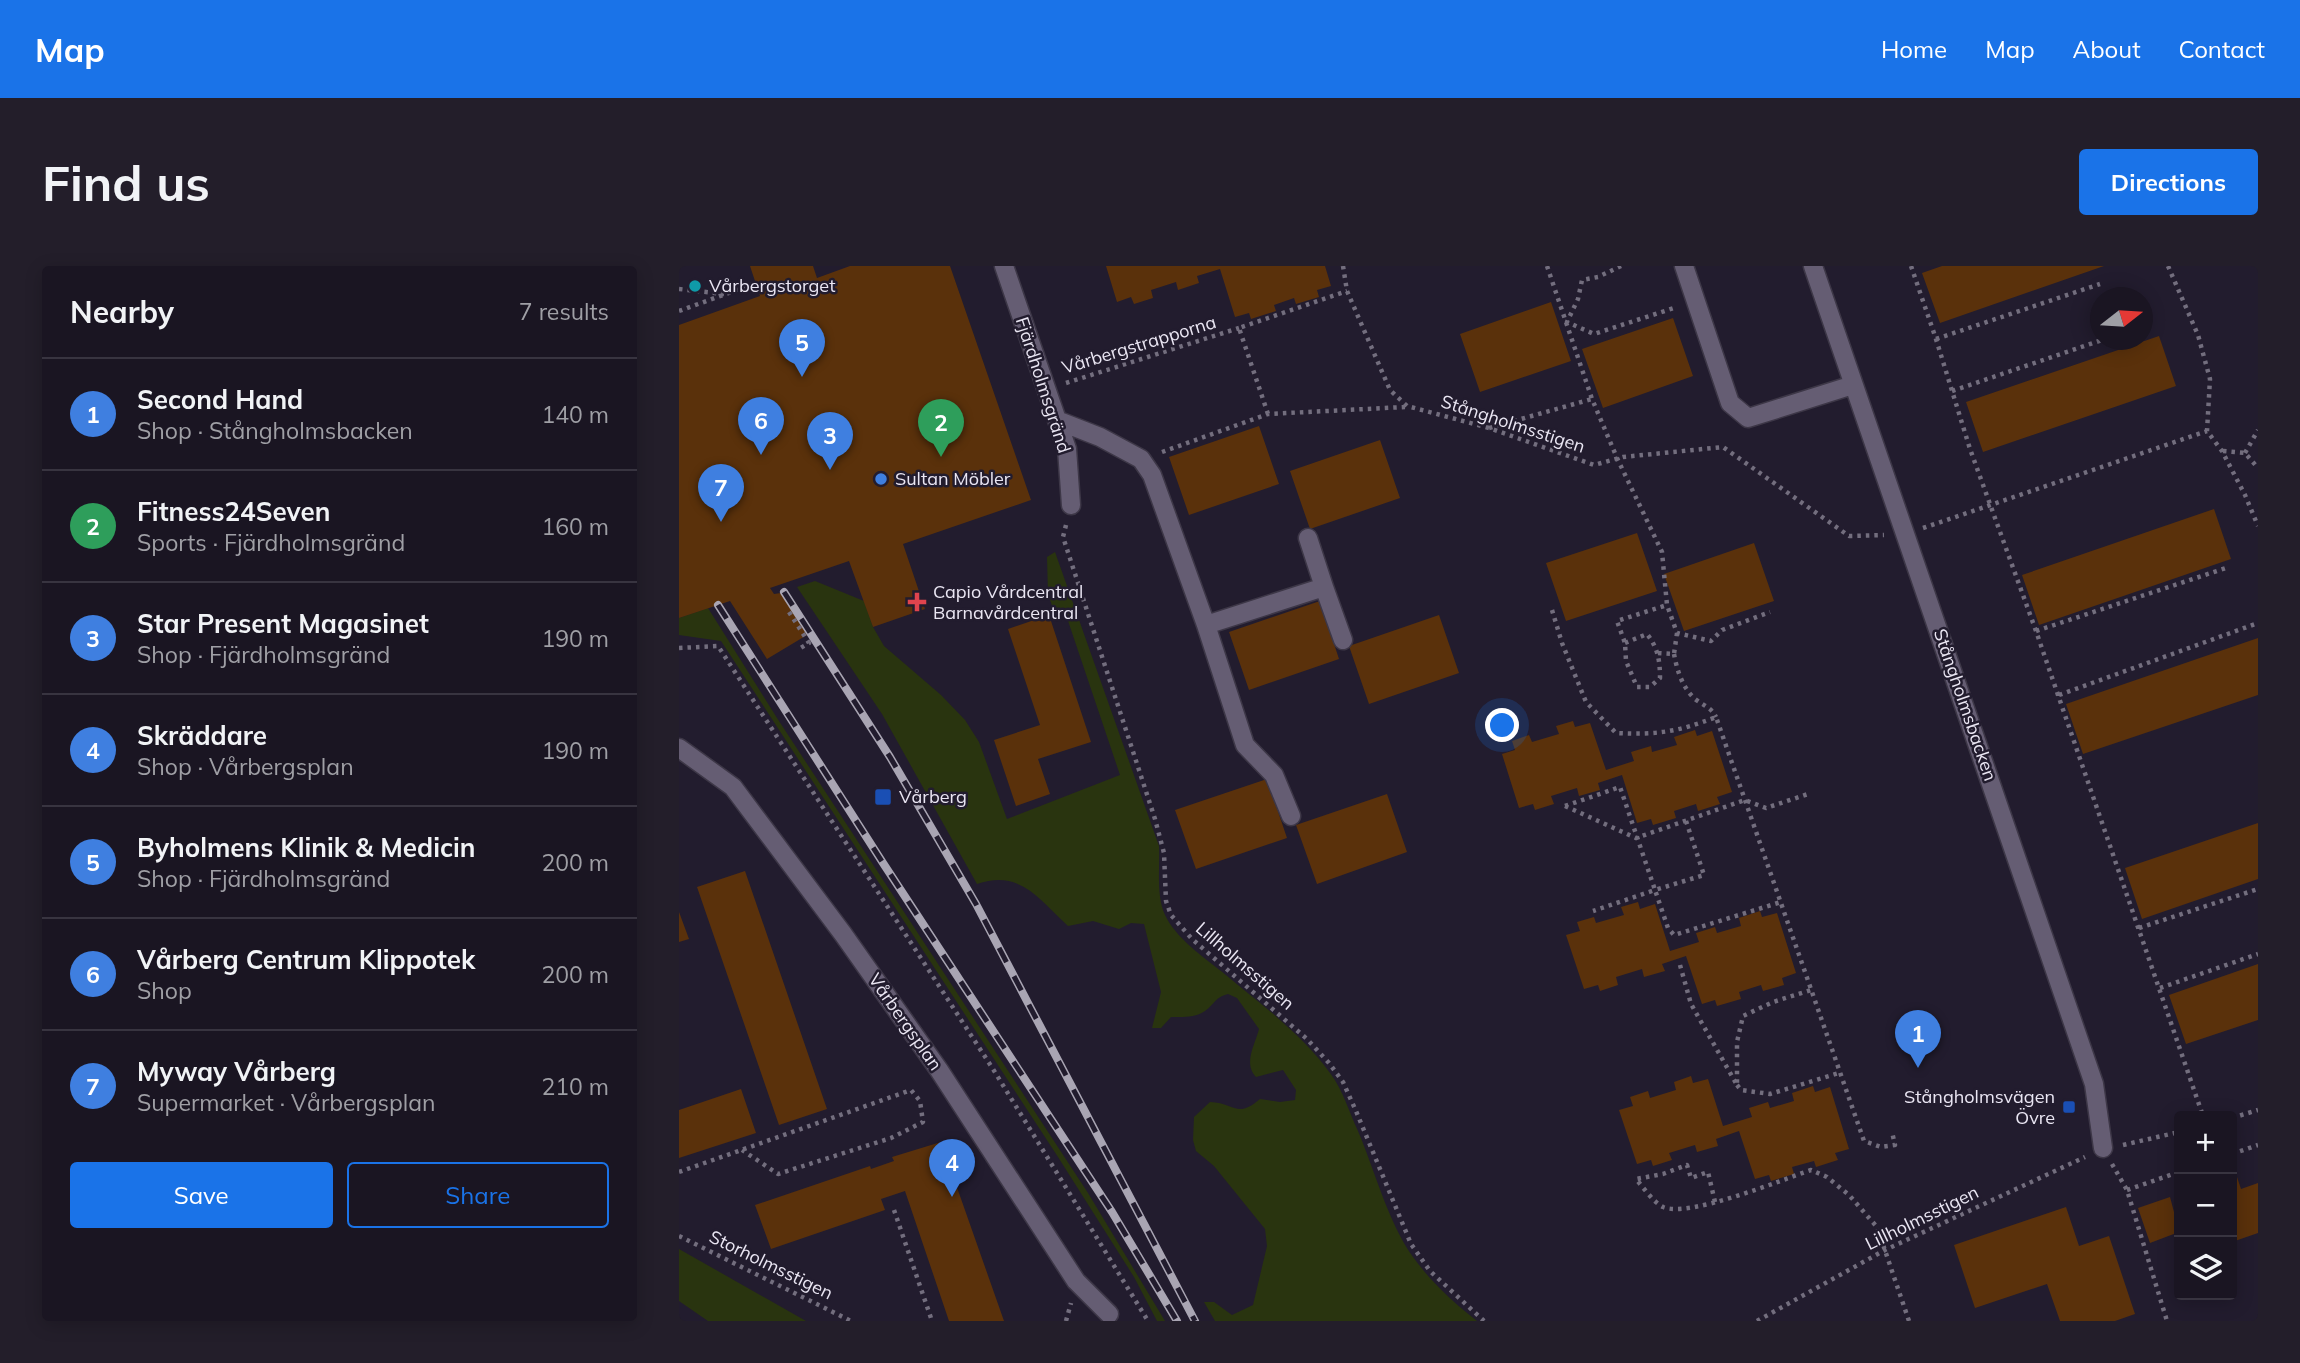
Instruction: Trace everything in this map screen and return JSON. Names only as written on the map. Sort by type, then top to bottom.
[{"type":"street","name":"Fjärdholmsgränd","points":[[1004,266],[1067,449],[1071,505]]},
{"type":"street","points":[[1684,266],[1730,403],[1748,418],[1853,384]]},
{"type":"street","name":"Stångholmsbacken","points":[[1813,266],[2094,1084],[2103,1148]]},
{"type":"street","points":[[1059,421],[1141,459],[1151,475],[1206,625],[1245,745],[1274,775],[1291,816]]},
{"type":"street","points":[[1308,538],[1343,640]]},
{"type":"street","points":[[1206,625],[1324,586]]},
{"type":"street","name":"Vårbergsplan","points":[[679,748],[733,787],[843,934],[939,1070],[1076,1281],[1109,1314]]},
{"type":"path","points":[[1343,266],[1347,291],[1390,390],[1407,407]]},
{"type":"path","points":[[1547,266],[1592,399],[1662,552],[1667,606],[1677,633],[1674,654],[1678,674],[1694,698],[1712,709],[1716,717],[1864,1141],[1881,1147],[1895,1145],[1892,1132]]},
{"type":"path","points":[[1567,322],[1578,299],[1582,280],[1598,277],[1621,266]]},
{"type":"path","points":[[1911,266],[1970,449],[2059,695],[2201,1111]]},
{"type":"path","points":[[2168,266],[2199,335],[2210,379],[2207,431],[2222,451],[2258,526]]},
{"type":"path","points":[[679,311],[756,284]]},
{"type":"path","points":[[1936,339],[2100,284]]},
{"type":"path","points":[[679,289],[725,294]]},
{"type":"path","name":"Vårbergstrapporna","points":[[1047,389],[1347,291]]},
{"type":"path","points":[[1567,322],[1594,334],[1683,306]]},
{"type":"path","points":[[1239,328],[1268,414]]},
{"type":"path","points":[[1952,391],[2090,344]]},
{"type":"path","points":[[1489,428],[1592,399]]},
{"type":"path","name":"Stångholmsstigen","points":[[1141,459],[1268,414],[1407,407],[1489,428],[1594,465],[1617,458],[1723,447],[1849,536],[1906,534],[2207,431]]},
{"type":"path","points":[[2245,453],[2258,430]]},
{"type":"path","points":[[2222,451],[2245,453],[2258,468]]},
{"type":"path","name":"Lillholmsstigen","points":[[1071,505],[1063,537],[1155,819],[1164,853],[1166,901],[1171,915],[1182,930],[1307,1039],[1329,1063],[1343,1082],[1412,1244],[1430,1271],[1484,1321]]},
{"type":"path","points":[[2036,631],[2226,568]]},
{"type":"path","points":[[1625,643],[1647,634],[1658,653],[1661,678],[1650,687],[1637,687],[1626,661],[1625,643],[1617,621],[1667,606]]},
{"type":"path","points":[[1552,610],[1586,702],[1616,733],[1653,734],[1687,728],[1716,717]]},
{"type":"path","points":[[789,612],[809,643],[797,650]]},
{"type":"path","points":[[1677,633],[1711,641],[1722,630],[1770,612]]},
{"type":"path","points":[[2059,695],[2258,623]]},
{"type":"path","points":[[679,648],[718,646],[993,1069],[1148,1321]]},
{"type":"path","points":[[1658,653],[1674,654]]},
{"type":"path","points":[[1781,902],[1674,935],[1668,928],[1636,838],[1620,787],[1565,806],[1636,838],[1745,800],[1766,808],[1811,793]]},
{"type":"path","points":[[1593,911],[1704,875],[1686,821]]},
{"type":"path","points":[[2140,928],[2258,889]]},
{"type":"path","points":[[2160,988],[2258,954]]},
{"type":"path","points":[[1680,965],[1691,1004],[1741,1090],[1770,1094],[1839,1073]]},
{"type":"path","points":[[1738,1085],[1737,1042],[1743,1016],[1773,1002],[1811,990]]},
{"type":"path","points":[[679,1172],[911,1090],[920,1101],[923,1122],[891,1138],[778,1174],[742,1150]]},
{"type":"path","points":[[2237,1116],[2258,1110]]},
{"type":"path","name":"Lillholmsstigen","points":[[1757,1321],[1885,1250],[2103,1148],[2174,1133]]},
{"type":"path","points":[[2237,1152],[2258,1145]]},
{"type":"path","points":[[2103,1148],[2127,1190],[2167,1321]]},
{"type":"path","points":[[1714,1202],[1708,1172],[1691,1178],[1686,1165],[1663,1174],[1636,1179],[1661,1206],[1681,1210],[1714,1202],[1811,1170],[1827,1177],[1849,1195],[1877,1227],[1909,1321]]},
{"type":"path","points":[[2127,1190],[2174,1174]]},
{"type":"path","points":[[894,1210],[932,1321]]},
{"type":"path","name":"Storholmsstigen","points":[[679,1236],[851,1321]]},
{"type":"green space","points":[[1055,552],[1159,846],[1159,890],[1165,915],[1183,939],[1293,1032],[1330,1073],[1339,1087],[1404,1243],[1435,1283],[1477,1321],[1215,1321],[1204,1302],[1214,1302],[1232,1315],[1253,1305],[1267,1246],[1265,1229],[1214,1166],[1196,1151],[1193,1140],[1194,1117],[1210,1102],[1241,1109],[1260,1099],[1280,1102],[1295,1100],[1296,1090],[1283,1070],[1256,1077],[1252,1072],[1250,1060],[1259,1029],[1237,998],[1228,994],[1217,999],[1201,1013],[1189,1017],[1171,1017],[1161,1028],[1152,1028],[1161,992],[1144,924],[1131,923],[1119,929],[1093,921],[1068,926],[1028,889],[1005,880],[977,884],[882,714],[797,587],[815,581],[864,601],[873,627],[884,646],[941,695],[965,720],[979,742],[1007,819],[1120,775],[1065,612],[1055,614],[1048,594],[1047,557]]},
{"type":"green space","points":[[708,608],[1088,1193],[1165,1321],[1157,1321],[1134,1277],[1058,1157],[721,641],[679,635],[679,618]]},
{"type":"green space","points":[[679,1249],[806,1321],[708,1321],[679,1301]]},
{"type":"building","points":[[750,266],[813,266],[817,278],[850,266],[950,266],[1031,500],[903,544],[925,609],[873,627],[849,561],[770,588],[774,594],[781,593],[807,635],[767,659],[730,601],[679,618],[679,325],[760,296]]},
{"type":"building","points":[[1106,266],[1325,266],[1331,286],[1317,290],[1319,297],[1296,304],[1294,298],[1274,305],[1276,311],[1251,319],[1249,313],[1235,317],[1220,269],[1197,276],[1199,283],[1178,290],[1176,282],[1151,290],[1153,298],[1134,304],[1131,297],[1117,302]]},
{"type":"building","points":[[1942,266],[2104,266],[1940,323],[1922,273]]},
{"type":"building","points":[[1551,302],[1571,361],[1480,392],[1460,334]]},
{"type":"building","points":[[1673,318],[1693,376],[1603,408],[1582,349]]},
{"type":"building","points":[[2159,336],[2176,386],[1983,452],[1966,402],[2118,350],[2153,350],[2153,338]]},
{"type":"building","points":[[1259,426],[1279,484],[1189,515],[1169,457]]},
{"type":"building","points":[[1380,440],[1400,498],[1310,529],[1290,471]]},
{"type":"building","points":[[2214,509],[2231,559],[2039,625],[2022,575]]},
{"type":"building","points":[[1637,533],[1657,591],[1566,621],[1546,563]]},
{"type":"building","points":[[1754,543],[1774,601],[1684,631],[1664,574]]},
{"type":"building","points":[[1320,601],[1339,659],[1249,690],[1229,632]]},
{"type":"building","points":[[1049,615],[1091,742],[1038,759],[1050,794],[1016,806],[994,740],[1040,725],[1008,629]]},
{"type":"building","points":[[1439,615],[1459,673],[1369,704],[1349,646]]},
{"type":"building","points":[[2258,638],[2258,695],[2083,754],[2066,704]]},
{"type":"building","points":[[1573,721],[1575,727],[1590,723],[1606,770],[1634,761],[1631,752],[1651,746],[1652,752],[1677,745],[1674,737],[1695,730],[1697,736],[1712,731],[1732,792],[1717,797],[1720,804],[1698,811],[1696,804],[1674,811],[1676,818],[1653,825],[1651,819],[1637,823],[1622,775],[1598,783],[1600,790],[1579,796],[1577,788],[1551,796],[1554,804],[1535,810],[1533,804],[1519,808],[1502,754],[1515,750],[1512,741],[1529,735],[1532,742],[1559,734],[1556,726]]},
{"type":"building","points":[[1267,779],[1287,838],[1196,869],[1175,810]]},
{"type":"building","points":[[1387,794],[1407,852],[1317,884],[1296,825]]},
{"type":"building","points":[[2258,823],[2258,879],[2142,919],[2125,868]]},
{"type":"building","points":[[745,871],[827,1109],[779,1125],[697,887]]},
{"type":"building","points":[[1638,902],[1640,909],[1655,904],[1670,951],[1699,942],[1696,933],[1715,927],[1717,933],[1741,926],[1739,918],[1760,911],[1762,917],[1777,913],[1796,973],[1782,978],[1784,985],[1763,991],[1761,985],[1739,992],[1741,999],[1717,1006],[1715,1000],[1702,1004],[1686,956],[1662,964],[1665,971],[1644,977],[1642,969],[1616,977],[1618,985],[1600,991],[1598,985],[1584,989],[1566,935],[1580,931],[1577,922],[1594,917],[1596,923],[1624,915],[1621,907]]},
{"type":"building","points":[[679,912],[689,939],[679,942]]},
{"type":"building","points":[[2258,964],[2258,1020],[2186,1044],[2169,995]]},
{"type":"building","points":[[1691,1076],[1693,1083],[1708,1079],[1723,1126],[1752,1117],[1749,1108],[1768,1102],[1770,1108],[1794,1101],[1792,1093],[1813,1086],[1815,1092],[1830,1087],[1849,1149],[1835,1153],[1838,1160],[1816,1167],[1814,1161],[1792,1167],[1794,1174],[1771,1181],[1769,1175],[1755,1179],[1739,1131],[1716,1139],[1718,1146],[1697,1152],[1695,1145],[1669,1153],[1672,1160],[1653,1166],[1651,1160],[1637,1164],[1619,1110],[1633,1106],[1630,1097],[1648,1091],[1650,1098],[1676,1090],[1674,1082]]},
{"type":"building","points":[[741,1089],[756,1133],[679,1158],[679,1110]]},
{"type":"building","points":[[941,1142],[1004,1321],[949,1321],[905,1191],[881,1199],[885,1210],[771,1249],[755,1205],[870,1166],[871,1169],[894,1161],[892,1157]]},
{"type":"building","points":[[2237,1177],[2241,1189],[2258,1183],[2258,1233],[2237,1240]]},
{"type":"building","points":[[2170,1197],[2174,1212],[2174,1234],[2150,1243],[2138,1208]]},
{"type":"building","points":[[2066,1207],[2079,1246],[2109,1236],[2135,1314],[2115,1321],[2060,1321],[2047,1284],[1975,1308],[1954,1245]]},
{"type":"railway","points":[[784,592],[890,757],[976,904],[1195,1321]]},
{"type":"railway","points":[[718,605],[1112,1212],[1177,1321]]},
{"type":"place","name":"Vårbergstorget","points":[[695,286]]},
{"type":"place","name":"Byholmens Klinik & Medicin","points":[[802,377]]},
{"type":"place","name":"Vårberg Centrum Klippotek","points":[[761,455]]},
{"type":"place","name":"Fitness24Seven","points":[[941,457]]},
{"type":"place","name":"Star Present Magasinet","points":[[830,470]]},
{"type":"place","name":"Sultan Möbler","points":[[881,479]]},
{"type":"place","name":"Myway Vårberg","points":[[721,522]]},
{"type":"place","name":"Capio Vårdcentral Barnavårdcentral","points":[[917,602]]},
{"type":"place","name":"Vårberg","points":[[883,797]]},
{"type":"place","name":"Second Hand","points":[[1918,1068]]},
{"type":"place","name":"Stångholmsvägen Övre","points":[[2069,1107]]},
{"type":"place","name":"Skräddare","points":[[952,1197]]}]
